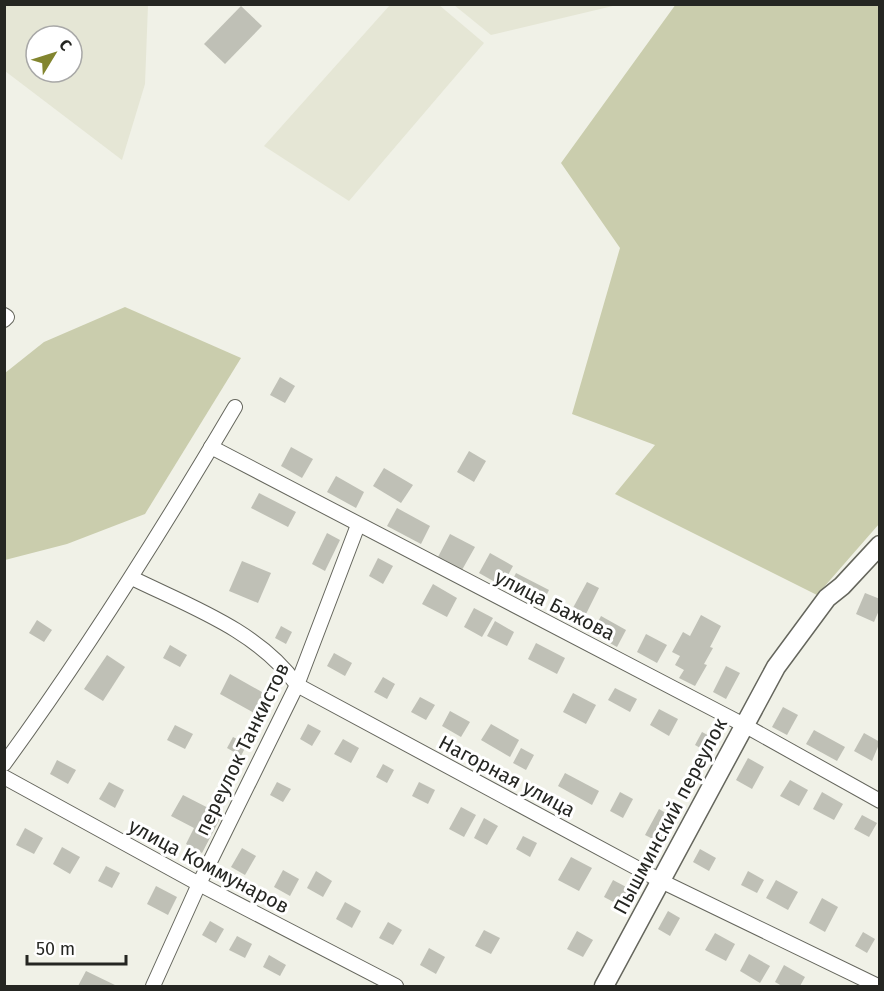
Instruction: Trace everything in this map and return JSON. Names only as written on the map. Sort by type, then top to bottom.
[{"type":"street","points":[[4,315],[7,317],[4,320]]},
{"type":"street","points":[[4,764],[62,685],[132,578],[235,407]]},
{"type":"street","name":"улица Бажова","points":[[211,447],[744,725],[879,801]]},
{"type":"street","name":"переулок Танкистов","points":[[153,987],[199,884],[297,685],[358,525]]},
{"type":"street","name":"Пышминский переулок","points":[[604,987],[776,667],[827,598],[842,586],[879,545]]},
{"type":"street","name":"Нагорная улица","points":[[132,578],[233,628],[286,670],[297,685],[661,881],[878,987]]},
{"type":"street","name":"улица Коммунаров","points":[[4,777],[199,884],[396,987]]},
{"type":"shaded area","points":[[4,5],[148,5],[145,84],[122,160],[5,71]]},
{"type":"shaded area","points":[[390,5],[439,5],[484,43],[349,201],[264,146]]},
{"type":"shaded area","points":[[454,5],[617,5],[491,35]]},
{"type":"green space","points":[[676,4],[879,5],[879,524],[817,595],[615,494],[655,445],[572,414],[620,248],[561,163]]},
{"type":"green space","points":[[125,307],[241,358],[145,514],[67,544],[5,560],[5,373],[44,342]]},
{"type":"building","points":[[241,6],[262,26],[225,64],[204,44]]},
{"type":"building","points":[[280,377],[295,386],[285,403],[270,395]]},
{"type":"building","points":[[291,447],[313,459],[302,478],[281,466]]},
{"type":"building","points":[[469,451],[486,461],[474,482],[457,472]]},
{"type":"building","points":[[384,468],[413,485],[401,503],[373,486]]},
{"type":"building","points":[[336,476],[364,492],[356,508],[327,492]]},
{"type":"building","points":[[259,493],[296,512],[288,527],[251,508]]},
{"type":"building","points":[[397,508],[430,526],[421,544],[387,526]]},
{"type":"building","points":[[327,533],[340,540],[325,571],[312,564]]},
{"type":"building","points":[[450,534],[475,547],[462,570],[438,557]]},
{"type":"building","points":[[490,553],[513,566],[502,586],[479,573]]},
{"type":"building","points":[[378,558],[393,566],[383,584],[369,576]]},
{"type":"building","points":[[242,561],[271,573],[258,603],[229,591]]},
{"type":"building","points":[[516,573],[549,590],[541,606],[508,589]]},
{"type":"building","points":[[587,582],[599,588],[581,624],[568,617]]},
{"type":"building","points":[[433,584],[457,598],[447,617],[422,604]]},
{"type":"building","points":[[865,593],[880,599],[880,608],[874,622],[856,614]]},
{"type":"building","points":[[474,608],[493,618],[482,637],[464,627]]},
{"type":"building","points":[[701,615],[721,626],[710,647],[713,648],[704,664],[707,665],[695,686],[679,678],[684,670],[675,665],[680,656],[672,652],[683,632],[690,636]]},
{"type":"building","points":[[601,616],[626,630],[617,647],[592,633]]},
{"type":"building","points":[[37,620],[52,630],[44,642],[29,633]]},
{"type":"building","points":[[495,621],[514,632],[507,646],[487,636]]},
{"type":"building","points":[[281,626],[292,632],[286,644],[275,638]]},
{"type":"building","points":[[646,634],[667,645],[657,663],[637,652]]},
{"type":"building","points":[[536,643],[565,658],[557,674],[528,659]]},
{"type":"building","points":[[170,645],[187,655],[180,667],[163,658]]},
{"type":"building","points":[[334,653],[352,663],[345,676],[327,666]]},
{"type":"building","points":[[107,655],[125,667],[103,701],[84,689]]},
{"type":"building","points":[[726,666],[740,673],[726,699],[713,692]]},
{"type":"building","points":[[230,674],[269,696],[258,715],[220,694]]},
{"type":"building","points":[[383,677],[395,684],[387,699],[374,692]]},
{"type":"building","points":[[615,688],[637,699],[630,712],[608,700]]},
{"type":"building","points":[[573,693],[596,705],[586,724],[563,712]]},
{"type":"building","points":[[420,697],[435,705],[426,720],[411,712]]},
{"type":"building","points":[[783,707],[798,715],[787,735],[772,727]]},
{"type":"building","points":[[659,709],[678,719],[669,736],[650,725]]},
{"type":"building","points":[[450,711],[470,722],[461,737],[442,726]]},
{"type":"building","points":[[308,724],[321,731],[312,746],[300,739]]},
{"type":"building","points":[[491,724],[519,740],[510,757],[481,740]]},
{"type":"building","points":[[175,725],[193,734],[185,749],[167,740]]},
{"type":"building","points":[[814,730],[845,747],[837,761],[806,744]]},
{"type":"building","points":[[702,732],[717,740],[709,753],[695,745]]},
{"type":"building","points":[[864,733],[880,742],[872,761],[854,751]]},
{"type":"building","points":[[233,737],[247,744],[241,756],[227,748]]},
{"type":"building","points":[[343,739],[359,748],[351,763],[334,754]]},
{"type":"building","points":[[521,748],[534,755],[526,770],[513,763]]},
{"type":"building","points":[[748,758],[764,767],[752,789],[736,780]]},
{"type":"building","points":[[57,760],[76,770],[68,784],[50,774]]},
{"type":"building","points":[[383,764],[394,770],[387,783],[376,777]]},
{"type":"building","points":[[565,773],[599,791],[592,805],[558,786]]},
{"type":"building","points":[[790,780],[808,790],[799,806],[780,796]]},
{"type":"building","points":[[109,782],[124,790],[115,808],[99,799]]},
{"type":"building","points":[[277,782],[291,789],[283,802],[270,795]]},
{"type":"building","points":[[419,782],[435,790],[428,804],[412,796]]},
{"type":"building","points":[[620,792],[633,799],[623,818],[610,811]]},
{"type":"building","points":[[822,792],[843,804],[834,820],[813,809]]},
{"type":"building","points":[[183,795],[222,815],[202,853],[186,844],[194,828],[171,816]]},
{"type":"building","points":[[461,807],[476,815],[464,837],[449,829]]},
{"type":"building","points":[[659,809],[676,819],[663,844],[645,835]]},
{"type":"building","points":[[862,815],[877,823],[869,837],[854,829]]},
{"type":"building","points":[[484,818],[498,826],[487,845],[474,838]]},
{"type":"building","points":[[25,828],[43,838],[34,854],[16,845]]},
{"type":"building","points":[[523,836],[537,843],[530,857],[516,849]]},
{"type":"building","points":[[62,847],[80,857],[70,874],[53,864]]},
{"type":"building","points":[[242,848],[256,856],[245,875],[231,867]]},
{"type":"building","points":[[700,849],[716,858],[709,871],[693,862]]},
{"type":"building","points":[[571,857],[592,868],[579,891],[558,880]]},
{"type":"building","points":[[106,866],[120,873],[112,888],[98,881]]},
{"type":"building","points":[[283,870],[299,879],[290,896],[274,887]]},
{"type":"building","points":[[316,871],[332,881],[323,897],[307,888]]},
{"type":"building","points":[[748,871],[764,880],[757,893],[741,885]]},
{"type":"building","points":[[613,880],[630,889],[621,906],[604,897]]},
{"type":"building","points":[[776,880],[798,892],[788,910],[766,898]]},
{"type":"building","points":[[156,886],[177,897],[168,915],[147,904]]},
{"type":"building","points":[[822,898],[838,907],[825,932],[809,923]]},
{"type":"building","points":[[345,902],[361,911],[352,928],[336,919]]},
{"type":"building","points":[[668,911],[680,918],[670,936],[658,929]]},
{"type":"building","points":[[210,921],[224,929],[216,943],[202,935]]},
{"type":"building","points":[[388,922],[402,930],[393,945],[379,938]]},
{"type":"building","points":[[484,930],[500,938],[491,954],[475,946]]},
{"type":"building","points":[[577,931],[593,940],[583,957],[567,949]]},
{"type":"building","points":[[863,932],[875,939],[867,953],[855,946]]},
{"type":"building","points":[[715,933],[735,944],[726,961],[705,950]]},
{"type":"building","points":[[237,936],[252,944],[245,958],[229,950]]},
{"type":"building","points":[[429,948],[445,957],[436,974],[420,965]]},
{"type":"building","points":[[749,954],[770,966],[760,983],[740,971]]},
{"type":"building","points":[[269,955],[286,965],[280,976],[263,967]]},
{"type":"building","points":[[784,965],[805,977],[800,986],[782,986],[775,982]]},
{"type":"building","points":[[86,971],[117,986],[78,986]]}]
